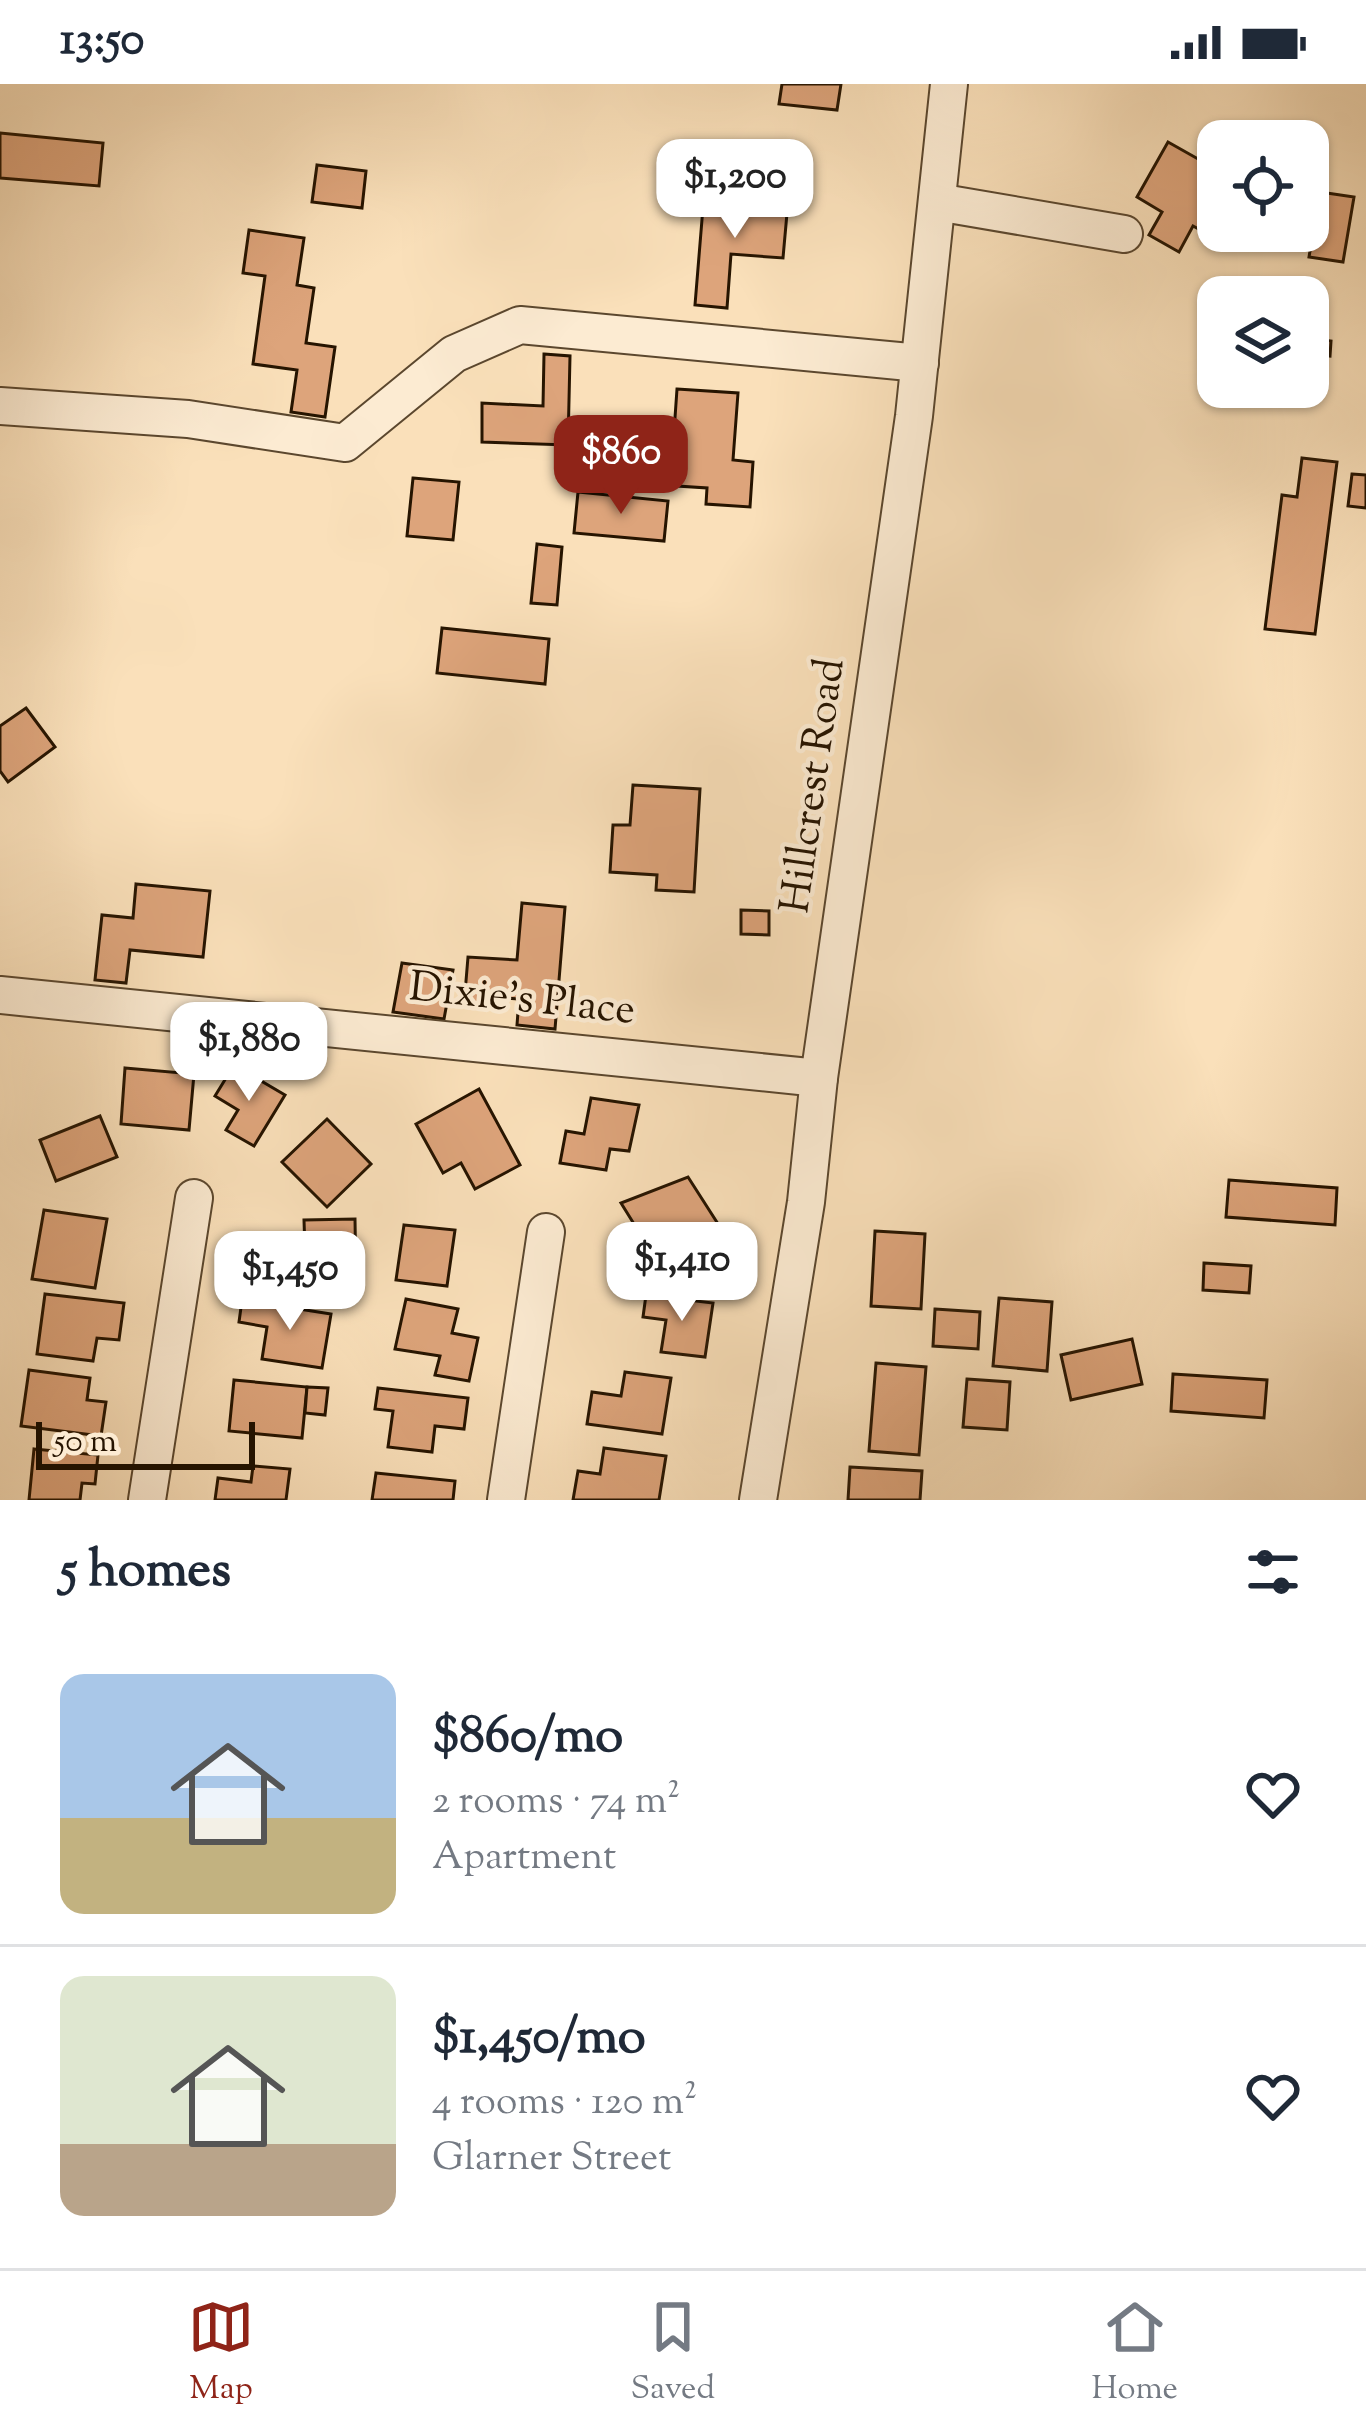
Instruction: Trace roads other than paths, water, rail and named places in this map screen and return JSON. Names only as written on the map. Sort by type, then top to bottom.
[{"type":"street","name":"Hillcrest Road","points":[[758,1500],[806,1202],[819,1078],[920,363],[949,84]]},
{"type":"street","points":[[937,202],[1124,234]]},
{"type":"street","points":[[0,406],[188,419],[345,443],[454,354],[520,325],[920,363]]},
{"type":"street","name":"Dixie's Place","points":[[0,994],[819,1078]]},
{"type":"street","points":[[148,1500],[194,1198]]},
{"type":"street","points":[[506,1500],[546,1232]]}]
